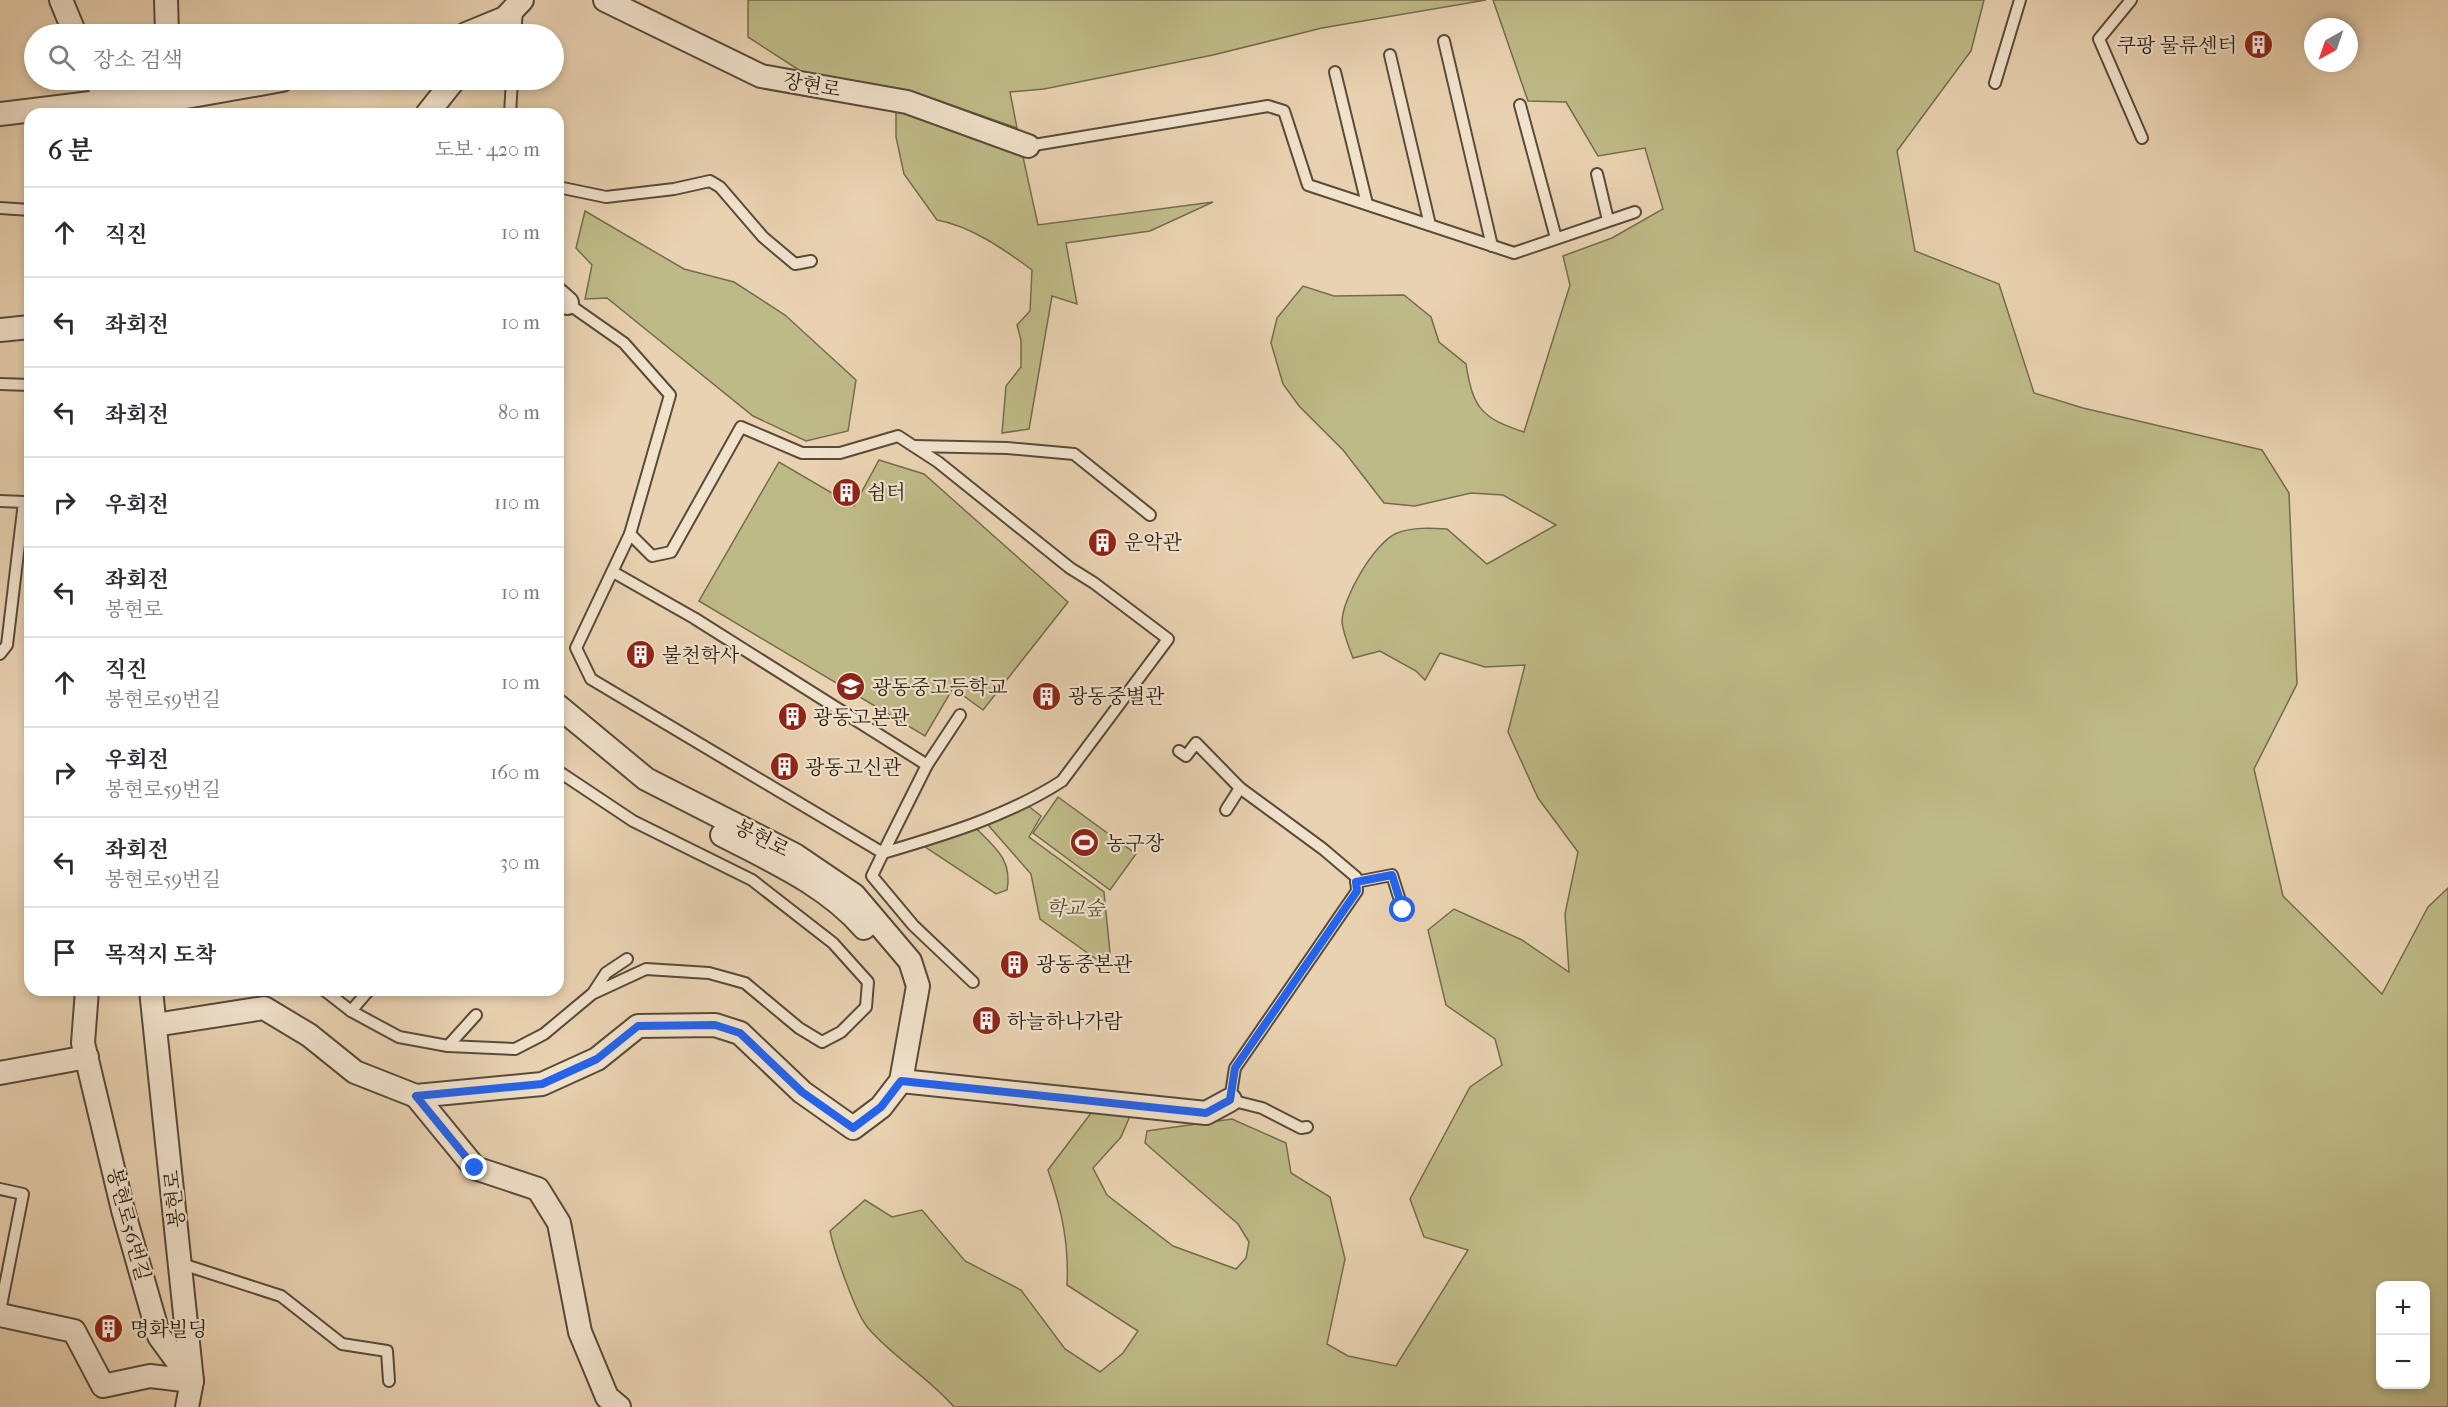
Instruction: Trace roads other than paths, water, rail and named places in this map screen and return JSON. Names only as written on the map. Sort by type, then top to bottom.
[{"type":"street","points":[[61,0],[71,24]]},
{"type":"street","points":[[166,0],[167,24]]},
{"type":"street","name":"장현로","points":[[605,0],[760,76],[907,102],[1028,146]]},
{"type":"street","points":[[494,24],[510,18]]},
{"type":"street","points":[[100,90],[107,107]]},
{"type":"street","points":[[92,108],[219,90]]},
{"type":"street","points":[[432,108],[446,90]]},
{"type":"street","points":[[168,98],[183,108]]},
{"type":"street","points":[[0,114],[24,112]]},
{"type":"street","points":[[0,330],[24,328]]},
{"type":"street","name":"봉현로","points":[[416,1096],[542,1084],[597,1059],[638,1026],[715,1025],[740,1033],[802,1092],[853,1128],[881,1107],[901,1081],[918,986],[910,961],[854,895],[795,855],[646,779],[564,711]]},
{"type":"street","name":"봉현로","points":[[564,724],[639,790],[799,875],[850,912],[900,970],[914,1010]]},
{"type":"street","name":"봉현로56번길","points":[[87,996],[83,1043],[123,1210],[159,1336],[192,1381]]},
{"type":"street","name":"봉현로","points":[[152,996],[182,1264],[192,1381],[187,1407]]},
{"type":"street","points":[[155,1025],[264,1008],[309,1035],[355,1072],[416,1096],[475,1168],[538,1189],[559,1223],[580,1332],[606,1397],[619,1407]]},
{"type":"street","points":[[0,1073],[40,1068],[87,1057]]},
{"type":"street","points":[[901,1081],[1206,1113],[1230,1100]]},
{"type":"street","points":[[0,1316],[74,1331],[103,1386],[150,1376],[192,1381]]},
{"type":"lane","points":[[1995,83],[2020,0]]},
{"type":"lane","points":[[2131,0],[2099,39],[2142,138]]},
{"type":"lane","points":[[1444,41],[1491,246]]},
{"type":"lane","points":[[1390,55],[1430,225]]},
{"type":"lane","points":[[1335,72],[1367,204]]},
{"type":"lane","points":[[510,108],[511,90]]},
{"type":"lane","points":[[1520,105],[1556,238]]},
{"type":"lane","points":[[1028,146],[1268,106],[1284,111],[1308,185],[1514,253],[1635,212]]},
{"type":"lane","points":[[1597,174],[1608,220]]},
{"type":"lane","points":[[564,188],[606,197],[674,189],[711,181],[720,187],[763,237],[795,264],[811,261]]},
{"type":"lane","points":[[0,208],[24,210]]},
{"type":"lane","points":[[564,300],[624,343],[670,395],[630,534],[576,648],[591,679],[884,853],[951,833],[1041,794],[1062,781],[1168,639],[1094,583],[1070,568],[938,462],[898,436],[840,453],[802,453],[741,427],[671,552],[651,556],[630,534]]},
{"type":"lane","points":[[0,384],[24,385]]},
{"type":"lane","points":[[913,446],[1007,448],[1074,454],[1150,515]]},
{"type":"lane","points":[[0,501],[24,502],[7,645],[0,654]]},
{"type":"lane","points":[[613,572],[694,618],[927,765]]},
{"type":"lane","points":[[960,715],[927,765],[872,876],[914,925],[973,982]]},
{"type":"lane","points":[[1178,766],[1183,754],[1196,743],[1240,788],[1323,849],[1356,877],[1357,891],[1330,936],[1235,1068],[1230,1100],[1262,1108],[1301,1128],[1307,1127]]},
{"type":"lane","points":[[332,996],[351,1011],[399,1037],[448,1046],[515,1049],[544,1034],[592,994],[646,969],[709,973],[745,982],[799,1028],[822,1042],[841,1032],[866,1007],[868,982],[832,943],[752,880],[633,821],[564,776]]},
{"type":"lane","points":[[1226,810],[1240,788]]},
{"type":"lane","points":[[1356,882],[1392,875],[1403,910]]},
{"type":"lane","points":[[592,994],[606,973],[627,959]]},
{"type":"lane","points":[[351,1011],[364,996]]},
{"type":"lane","points":[[448,1046],[476,1015]]},
{"type":"lane","points":[[0,1189],[23,1194],[0,1311]]},
{"type":"lane","points":[[182,1264],[281,1296],[342,1344],[387,1351],[389,1381]]},
{"type":"place","name":"쿠팡 물류센터","points":[[2258,45]]},
{"type":"place","name":"쉼터","points":[[846,492]]},
{"type":"place","name":"운악관","points":[[1103,542]]},
{"type":"place","name":"불천학사","points":[[641,655]]},
{"type":"place","name":"광동중고등학교","points":[[851,687]]},
{"type":"place","name":"광동중별관","points":[[1047,696]]},
{"type":"place","name":"광동고본관","points":[[792,717]]},
{"type":"place","name":"광동고신관","points":[[784,767]]},
{"type":"place","name":"농구장","points":[[1085,843]]},
{"type":"place","name":"광동중본관","points":[[1015,964]]},
{"type":"place","name":"하늘하나가람","points":[[986,1021]]},
{"type":"place","name":"명화빌딩","points":[[109,1329]]},
{"type":"park label","name":"학교숲","points":[[1075,908]]}]
